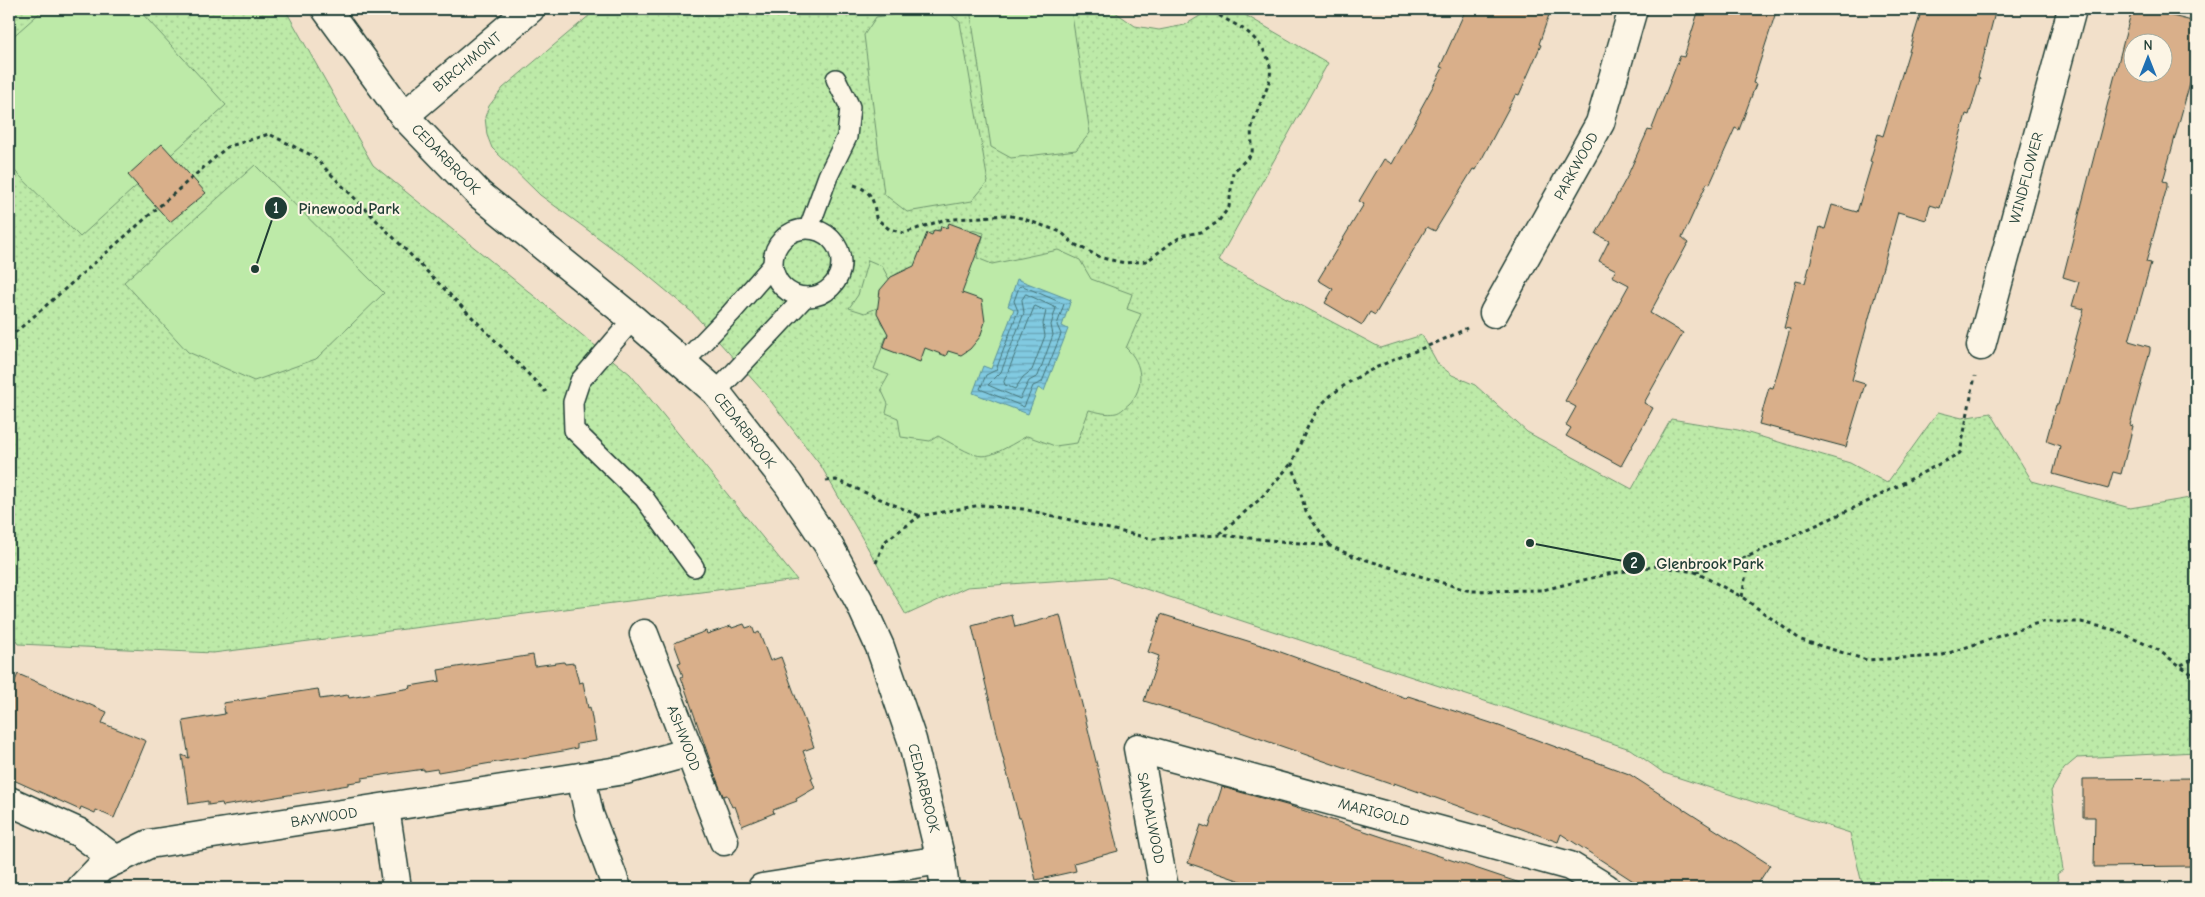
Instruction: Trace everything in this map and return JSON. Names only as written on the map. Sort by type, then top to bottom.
[{"type":"street","name":"CEDARBROOK","points":[[326,9],[404,116],[479,194],[633,319],[716,392],[788,484],[829,546],[880,647],[912,740],[942,860],[944,888]]},
{"type":"street","name":"BIRCHMONT","points":[[404,116],[530,9]]},
{"type":"street","name":"PARKWOOD","points":[[1494,313],[1600,123],[1633,9]]},
{"type":"street","name":"WINDFLOWER","points":[[1981,346],[2072,9]]},
{"type":"street","name":"ASHWOOD","points":[[644,634],[724,841]]},
{"type":"street","name":"SANDALWOOD","points":[[1138,748],[1164,888]]},
{"type":"street","name":"MARIGOLD","points":[[1138,748],[1570,866],[1606,888]]},
{"type":"street","name":"BAYWOOD","points":[[82,888],[100,868],[149,844],[626,770],[690,752]]},
{"type":"street","points":[[580,777],[589,814],[617,888]]},
{"type":"street","points":[[9,801],[80,833],[116,860]]},
{"type":"street","points":[[385,808],[397,888]]},
{"type":"street","points":[[762,888],[942,860]]},
{"type":"lane","points":[[809,228],[828,176],[847,137],[850,107],[836,79]]},
{"type":"lane","points":[[809,228],[820,231],[834,242],[841,259],[841,271],[836,282],[828,290],[817,296],[805,298],[795,296],[779,284],[772,266],[773,254],[778,243],[786,235],[797,230],[809,228]]},
{"type":"lane","points":[[684,362],[772,266]]},
{"type":"lane","points":[[716,392],[762,341],[805,298]]},
{"type":"lane","points":[[633,319],[580,381],[573,402],[574,430],[644,498],[694,567]]},
{"type":"path","points":[[828,176],[864,188],[874,198],[876,218],[889,229],[904,233],[944,220],[1006,215],[1043,224],[1061,232],[1074,244],[1102,258],[1125,263],[1147,262],[1171,242],[1184,236],[1201,232],[1218,222],[1229,207],[1233,172],[1252,154],[1251,129],[1272,79],[1269,59],[1252,35],[1218,16],[1210,9]]},
{"type":"path","points":[[9,338],[227,147],[269,134],[313,156],[547,392],[573,402]]},
{"type":"path","points":[[1218,535],[1259,500],[1292,463],[1308,427],[1326,400],[1368,369],[1438,344],[1494,313]]},
{"type":"path","points":[[1695,572],[1749,556],[1871,500],[1960,453],[1981,346]]},
{"type":"path","points":[[1292,463],[1306,512],[1330,546]]},
{"type":"path","points":[[788,484],[836,480],[920,516]]},
{"type":"path","points":[[858,601],[884,542],[920,516],[982,504],[1024,509],[1153,539],[1218,535],[1330,546],[1353,556],[1470,591],[1543,590],[1608,574],[1657,566],[1695,572],[1742,597],[1801,640],[1867,660],[1940,656],[2041,622],[2081,622],[2115,630],[2158,650],[2196,677]]},
{"type":"path","points":[[1742,597],[1749,556]]},
{"type":"path","points":[[2180,666],[2196,658]]},
{"type":"green space","points":[[9,9],[285,9],[373,165],[630,374],[797,580],[213,653],[19,644],[9,630]]},
{"type":"green space","points":[[44,9],[138,9],[226,105],[80,237],[9,165],[9,40]]},
{"type":"green space","points":[[597,9],[1111,9],[1135,26],[1159,30],[1185,25],[1211,9],[1235,9],[1328,63],[1218,261],[1381,348],[1422,335],[1438,364],[1452,375],[1475,385],[1527,432],[1632,489],[1671,419],[1738,430],[1850,463],[1887,483],[1938,412],[1962,418],[1991,413],[2032,481],[2130,508],[2196,497],[2196,752],[2077,758],[2064,769],[2051,791],[2063,870],[2057,874],[2059,888],[1863,888],[1850,833],[1664,773],[1630,749],[1109,577],[967,587],[906,615],[821,466],[762,390],[693,313],[634,264],[540,195],[492,148],[487,135],[485,117],[489,106],[503,88]]},
{"type":"green space","points":[[931,9],[944,9],[960,22],[988,182],[972,201],[907,212],[884,194],[864,35],[876,17]]},
{"type":"green space","points":[[970,9],[1071,9],[1090,133],[1076,150],[1011,158],[991,147]]},
{"type":"green space","points":[[255,165],[384,293],[316,359],[254,381],[188,352],[124,282]]},
{"type":"green space","points":[[951,225],[984,233],[977,258],[992,264],[1058,250],[1080,260],[1091,279],[1132,294],[1127,309],[1141,314],[1126,348],[1132,354],[1139,368],[1140,383],[1138,391],[1129,404],[1120,412],[1113,414],[1089,410],[1077,443],[1055,446],[1027,436],[1000,451],[982,456],[965,451],[938,436],[930,441],[901,437],[898,418],[886,413],[888,404],[881,389],[889,375],[874,369],[888,332],[881,323],[877,308],[865,313],[849,308],[858,295],[868,260],[882,266],[889,279],[901,271],[914,267],[927,234]]},
{"type":"water","points":[[1017,279],[1071,300],[1062,326],[1068,329],[1044,391],[1038,388],[1028,414],[973,393],[983,366],[991,369],[1014,309],[1008,306]]},
{"type":"building","points":[[1466,9],[1551,9],[1539,44],[1541,45],[1519,95],[1516,94],[1476,170],[1473,169],[1435,231],[1427,227],[1375,315],[1370,312],[1362,325],[1325,303],[1333,289],[1318,280],[1364,204],[1359,201],[1384,159],[1392,164],[1421,111],[1443,68],[1440,67]]},
{"type":"building","points":[[1699,9],[1777,9],[1753,83],[1756,84],[1739,130],[1735,128],[1710,184],[1707,183],[1682,238],[1688,243],[1650,313],[1683,333],[1644,403],[1653,408],[1621,466],[1566,436],[1571,428],[1566,425],[1576,407],[1565,401],[1629,285],[1612,276],[1616,270],[1599,261],[1609,241],[1596,234],[1626,179],[1648,130],[1651,131],[1680,56],[1684,57]]},
{"type":"building","points":[[1922,9],[1996,9],[1978,78],[1980,79],[1969,115],[1966,114],[1940,208],[1930,205],[1926,220],[1898,212],[1852,380],[1865,384],[1846,447],[1759,424],[1769,387],[1773,388],[1790,329],[1784,328],[1796,281],[1805,283],[1820,227],[1825,229],[1832,205],[1857,212],[1878,134],[1883,136]]},
{"type":"building","points":[[2132,9],[2144,9],[2196,22],[2196,61],[2163,181],[2167,182],[2167,187],[2146,262],[2151,263],[2129,341],[2150,347],[2150,351],[2130,425],[2133,426],[2121,474],[2113,472],[2108,489],[2053,474],[2060,446],[2046,441],[2056,405],[2058,405],[2084,309],[2072,306],[2079,282],[2063,277],[2122,48],[2122,82],[2172,82],[2172,32],[2126,32]]},
{"type":"building","points":[[162,144],[206,193],[170,222],[128,175]]},
{"type":"building","points":[[949,223],[983,236],[962,293],[982,300],[985,322],[980,337],[970,349],[961,355],[948,351],[946,356],[925,348],[920,362],[883,348],[888,334],[877,313],[880,290],[891,277],[914,266],[927,233],[932,235],[934,230],[940,231],[941,226],[947,228]]},
{"type":"building","points":[[1161,614],[1267,647],[1406,698],[1408,696],[1491,723],[1629,774],[1770,865],[1755,888],[1644,888],[1561,834],[1558,842],[1394,783],[1393,785],[1209,721],[1144,701],[1159,656],[1148,652]]},
{"type":"building","points":[[1012,615],[1015,627],[1060,615],[1118,851],[1074,863],[1076,871],[1036,880],[1021,818],[1019,818],[1002,754],[972,626]]},
{"type":"building","points":[[744,624],[746,628],[752,626],[755,634],[759,632],[770,661],[781,657],[814,747],[803,751],[815,788],[796,799],[797,801],[773,810],[774,813],[742,826],[735,806],[732,807],[727,795],[723,796],[715,775],[681,677],[683,676],[678,663],[681,662],[674,643],[706,631],[707,634]]},
{"type":"building","points":[[533,655],[535,666],[564,662],[565,664],[574,663],[579,683],[583,682],[596,741],[577,744],[577,748],[563,751],[438,772],[437,769],[424,771],[424,769],[362,778],[362,781],[348,783],[348,785],[223,806],[222,803],[208,805],[208,801],[189,804],[182,755],[189,758],[183,721],[225,714],[223,703],[318,689],[320,699],[348,695],[349,698],[411,688],[410,686],[440,681],[438,670]]},
{"type":"building","points":[[18,674],[107,712],[102,723],[146,741],[114,818],[96,810],[95,813],[81,807],[80,810],[9,778],[9,694]]},
{"type":"building","points":[[2194,778],[2194,785],[2196,785],[2196,866],[2094,867],[2095,817],[2083,817],[2083,779]]},
{"type":"building","points":[[1222,787],[1290,806],[1520,883],[1519,888],[1261,888],[1188,863],[1201,825],[1209,828]]},
{"type":"place","name":"Pinewood Park","points":[[255,269]]},
{"type":"place","name":"Glenbrook Park","points":[[1530,543]]}]
